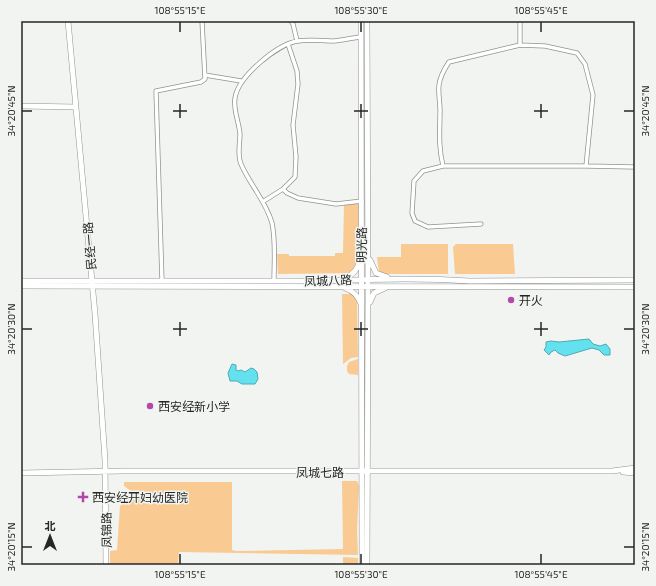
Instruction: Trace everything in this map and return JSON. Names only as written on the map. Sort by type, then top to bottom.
[{"type":"main road","name":"民经一路","points":[[68,21],[93,283],[105,471]]},
{"type":"main road","name":"明光路","points":[[361,21],[361,254],[367,565]]},
{"type":"main road","name":"明光路","points":[[362,565],[368,309],[367,21]]},
{"type":"main road","points":[[21,106],[76,107]]},
{"type":"main road","points":[[336,280],[348,277],[354,273],[361,254]]},
{"type":"main road","points":[[368,254],[376,273],[381,276],[395,279]]},
{"type":"main road","name":"凤城八路","points":[[21,286],[162,281],[362,279],[446,279],[470,281],[635,280]]},
{"type":"main road","name":"凤城八路","points":[[21,281],[336,286],[635,287]]},
{"type":"main road","points":[[336,286],[345,288],[354,293],[360,301],[362,309]]},
{"type":"main road","points":[[368,309],[370,300],[377,291],[396,286]]},
{"type":"main road","name":"凤城七路","points":[[612,471],[635,468]]},
{"type":"main road","name":"凤锦路","points":[[105,471],[106,565]]},
{"type":"main road","name":"凤城七路","points":[[21,472],[612,471],[635,473]]},
{"type":"street","points":[[162,281],[156,91],[201,82],[205,79],[202,21]]},
{"type":"street","points":[[291,21],[294,24],[297,41]]},
{"type":"street","points":[[520,21],[520,45]]},
{"type":"street","points":[[274,281],[274,242],[272,223],[264,201],[241,163],[239,147],[240,132],[236,116],[235,98],[241,81],[260,61],[288,44],[297,41],[335,41],[361,37]]},
{"type":"street","points":[[264,201],[283,189],[295,176],[296,157],[293,125],[298,84],[296,71],[288,44]]},
{"type":"street","points":[[443,166],[440,155],[438,133],[440,110],[439,85],[445,67],[449,62],[520,45],[545,46],[577,53],[585,64],[593,95],[586,166]]},
{"type":"street","points":[[205,75],[241,81]]},
{"type":"street","points":[[481,224],[428,227],[415,221],[412,213],[414,181],[423,171],[443,166],[635,167]]},
{"type":"street","points":[[283,189],[298,198],[336,204],[362,201]]},
{"type":"shaded area","points":[[359,203],[360,263],[354,273],[278,274],[277,254],[289,254],[289,256],[335,256],[335,253],[343,253],[344,205]]},
{"type":"shaded area","points":[[401,244],[448,244],[448,274],[385,274],[379,272],[377,257],[401,257]]},
{"type":"shaded area","points":[[456,244],[513,244],[515,274],[455,274],[453,247]]},
{"type":"shaded area","points":[[342,294],[352,294],[357,299],[358,357],[351,358],[343,364]]},
{"type":"shaded area","points":[[358,359],[358,375],[349,374],[347,371],[347,366],[349,362]]},
{"type":"shaded area","points":[[342,481],[357,481],[359,486],[357,530],[358,555],[179,552],[178,565],[110,565],[110,551],[117,550],[120,506],[131,494],[131,491],[124,486],[124,482],[232,482],[232,550],[236,551],[343,549]]},
{"type":"shaded area","points":[[343,557],[358,558],[358,565],[343,565]]},
{"type":"water","points":[[589,339],[593,344],[600,346],[606,344],[610,349],[610,355],[604,355],[599,350],[592,348],[565,356],[555,350],[549,355],[544,350],[546,347],[546,342]]},
{"type":"water","points":[[232,364],[236,365],[236,370],[238,371],[241,370],[245,372],[251,368],[254,369],[257,372],[258,379],[255,384],[242,384],[237,381],[230,381],[228,373]]},
{"type":"place","name":"开火","points":[[511,300]]},
{"type":"place","name":"西安经新小学","points":[[150,406]]},
{"type":"place","name":"西安经开妇幼医院","points":[[83,497]]}]
